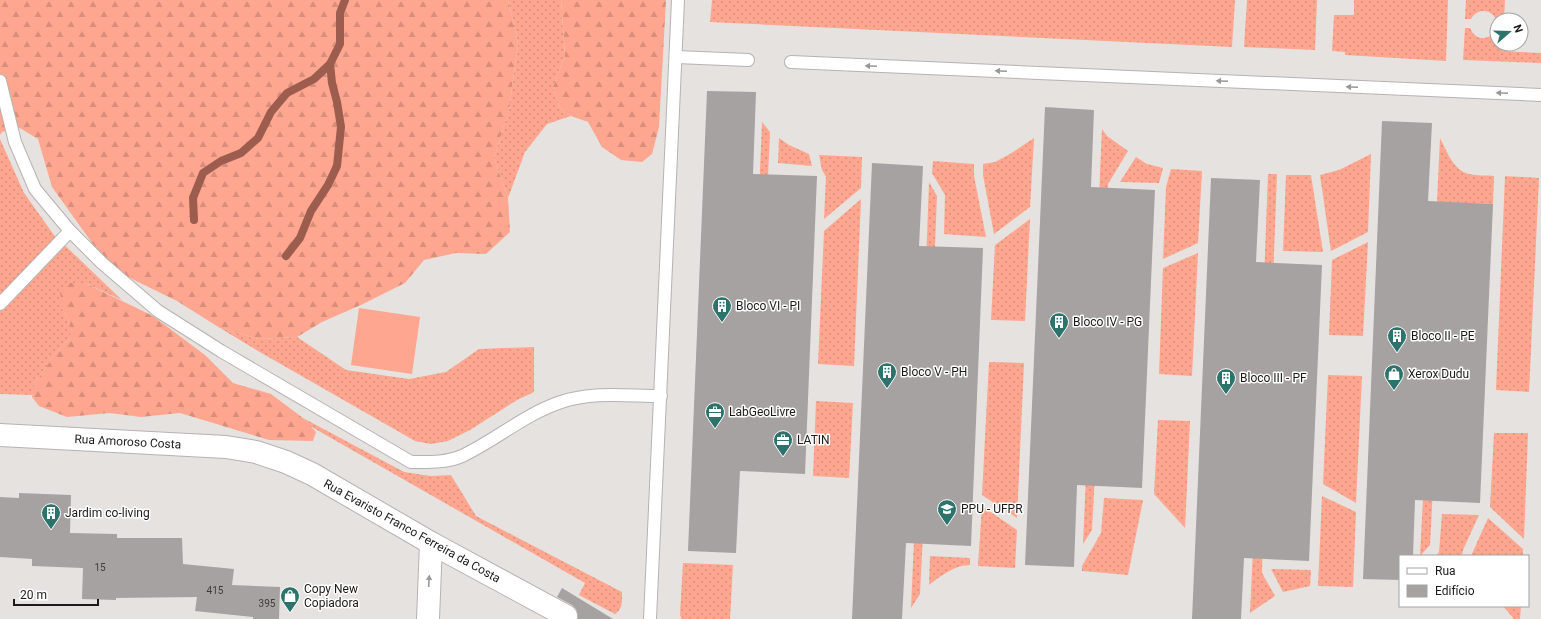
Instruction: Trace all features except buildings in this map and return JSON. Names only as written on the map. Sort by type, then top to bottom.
[{"type":"street","name":"Rua Amoroso Costa","points":[[0,435],[195,444],[256,452]]},
{"type":"street","name":"Rua Evaristo Franco Ferreira da Costa","points":[[256,452],[286,462],[312,474],[431,543],[568,618]]},
{"type":"street","points":[[428,619],[431,543]]},
{"type":"lane","points":[[650,619],[678,0]]},
{"type":"lane","points":[[676,57],[748,60]]},
{"type":"lane","points":[[791,62],[1541,95]]},
{"type":"lane","points":[[0,81],[14,142],[35,189],[70,231],[102,263],[158,312],[221,351],[411,462],[437,462],[461,456],[538,411],[562,401],[598,395],[661,396]]},
{"type":"lane","points":[[0,304],[70,231]]},
{"type":"green space","points":[[0,0],[508,0],[518,43],[509,110],[494,158],[508,198],[510,232],[486,254],[456,253],[424,260],[405,283],[322,322],[297,337],[259,339],[220,328],[177,301],[122,274],[100,254],[52,187],[38,139],[18,127],[2,132],[0,135]]},
{"type":"green space","points":[[508,0],[561,0],[565,55],[553,87],[560,108],[571,116],[547,124],[525,152],[508,198],[494,158],[509,110],[518,43]]},
{"type":"green space","points":[[561,0],[666,0],[659,127],[652,154],[642,162],[621,160],[602,147],[588,122],[571,116],[560,108],[553,87],[565,55]]},
{"type":"green space","points":[[712,0],[1235,0],[1232,47],[710,22]]},
{"type":"green space","points":[[1247,0],[1317,0],[1315,50],[1244,47]]},
{"type":"green space","points":[[1354,0],[1448,0],[1446,61],[1345,55],[1345,52],[1332,51],[1334,15],[1354,15]]},
{"type":"green space","points":[[1466,0],[1505,0],[1504,12],[1481,11],[1474,15],[1471,19],[1465,19]]},
{"type":"green space","points":[[1465,28],[1470,28],[1479,38],[1489,37],[1489,52],[1541,53],[1541,63],[1463,60]]},
{"type":"green space","points":[[762,122],[770,132],[765,244],[757,243]]},
{"type":"green space","points":[[1102,129],[1107,136],[1128,151],[1108,184],[1105,264],[1096,264]]},
{"type":"green space","points":[[779,138],[789,145],[809,154],[812,166],[778,163]]},
{"type":"green space","points":[[1034,138],[1030,207],[994,234],[983,175],[983,164],[995,162]]},
{"type":"green space","points":[[1440,138],[1451,159],[1459,169],[1469,174],[1494,176],[1493,204],[1437,202]]},
{"type":"green space","points":[[0,139],[24,193],[54,235],[122,300],[85,283],[62,308],[70,323],[70,338],[55,354],[35,383],[33,395],[0,394]]},
{"type":"green space","points":[[1371,154],[1368,232],[1331,251],[1320,175],[1339,170]]},
{"type":"green space","points":[[819,155],[862,157],[861,188],[824,219],[826,177],[822,170]]},
{"type":"green space","points":[[1136,157],[1147,164],[1163,168],[1159,183],[1120,182]]},
{"type":"green space","points":[[933,161],[974,164],[974,176],[986,237],[944,234],[945,195],[932,173]]},
{"type":"green space","points":[[1171,169],[1202,171],[1198,243],[1163,259],[1166,187]]},
{"type":"green space","points":[[1268,174],[1277,174],[1271,333],[1262,332]]},
{"type":"green space","points":[[1286,175],[1311,175],[1323,252],[1283,251]]},
{"type":"green space","points":[[1505,176],[1539,178],[1529,392],[1496,390]]},
{"type":"green space","points":[[929,182],[937,196],[932,320],[924,320]]},
{"type":"green space","points":[[861,199],[854,366],[818,364],[824,231]]},
{"type":"green space","points":[[1030,219],[1025,321],[991,320],[995,245]]},
{"type":"green space","points":[[1368,242],[1363,336],[1329,335],[1332,260]]},
{"type":"green space","points":[[1198,253],[1192,376],[1159,374],[1163,268]]},
{"type":"green space","points":[[70,283],[85,283],[153,316],[205,355],[233,383],[271,394],[303,418],[316,432],[313,441],[269,440],[180,413],[141,417],[109,413],[67,417],[39,406],[32,397],[35,383],[55,354],[70,338],[70,323],[62,308],[60,292]]},
{"type":"green space","points":[[359,308],[420,317],[412,374],[351,365]]},
{"type":"green space","points":[[220,328],[259,339],[297,337],[346,370],[409,379],[446,372],[479,349],[534,347],[534,392],[517,400],[470,430],[448,441],[431,444],[415,441]]},
{"type":"green space","points":[[989,362],[1024,363],[1017,518],[982,495]]},
{"type":"green space","points":[[1328,375],[1362,376],[1356,503],[1323,484]]},
{"type":"green space","points":[[816,401],[853,403],[849,478],[813,476]]},
{"type":"green space","points":[[1089,409],[1098,416],[1092,530],[1083,544]]},
{"type":"green space","points":[[303,418],[404,472],[431,476],[451,475],[476,516],[622,592],[622,604],[618,612],[615,614],[579,595],[585,583],[310,426]]},
{"type":"green space","points":[[1158,420],[1190,421],[1185,528],[1154,494]]},
{"type":"green space","points":[[1427,424],[1436,432],[1430,545],[1420,555]]},
{"type":"green space","points":[[1494,433],[1528,433],[1524,539],[1490,507]]},
{"type":"green space","points":[[917,472],[926,473],[920,594],[911,608]]},
{"type":"green space","points":[[1256,487],[1264,488],[1262,573],[1275,596],[1250,613]]},
{"type":"green space","points":[[1322,496],[1356,512],[1353,587],[1318,586]]},
{"type":"green space","points":[[1104,498],[1143,500],[1128,575],[1082,571],[1082,566],[1101,533]]},
{"type":"green space","points":[[982,506],[1017,530],[1015,568],[978,566]]},
{"type":"green space","points":[[1442,514],[1479,515],[1462,555],[1437,555],[1439,552]]},
{"type":"green space","points":[[1488,518],[1523,549],[1523,555],[1471,555]]},
{"type":"green space","points":[[930,556],[970,558],[970,565],[964,565],[953,569],[929,585]]},
{"type":"green space","points":[[683,563],[733,565],[730,619],[682,619],[680,615]]},
{"type":"green space","points":[[1271,569],[1311,570],[1310,586],[1283,592]]},
{"type":"green space","points":[[1504,607],[1521,607],[1520,619],[1514,619]]},
{"type":"waterway","points":[[286,256],[300,238],[311,211],[328,185],[337,166],[341,127],[332,83],[330,64],[340,44],[340,13],[345,0]]},
{"type":"waterway","points":[[194,220],[193,198],[203,173],[221,161],[241,153],[258,138],[271,112],[287,93],[314,79],[330,64]]},
{"type":"place","name":"Bloco VI - PI","points":[[722,323]]},
{"type":"place","name":"Bloco IV - PG","points":[[1059,339]]},
{"type":"place","name":"Bloco II - PE","points":[[1397,353]]},
{"type":"place","name":"Bloco V - PH","points":[[887,389]]},
{"type":"place","name":"Xerox Dudu","points":[[1394,391]]},
{"type":"place","name":"Bloco III - PF","points":[[1226,395]]},
{"type":"place","name":"LabGeoLivre","points":[[715,429]]},
{"type":"place","name":"LATIN","points":[[783,457]]},
{"type":"place","name":"PPU - UFPR","points":[[947,526]]},
{"type":"place","name":"Jardim co-living","points":[[51,530]]},
{"type":"place","name":"Copy New Copiadora","points":[[290,613]]}]
